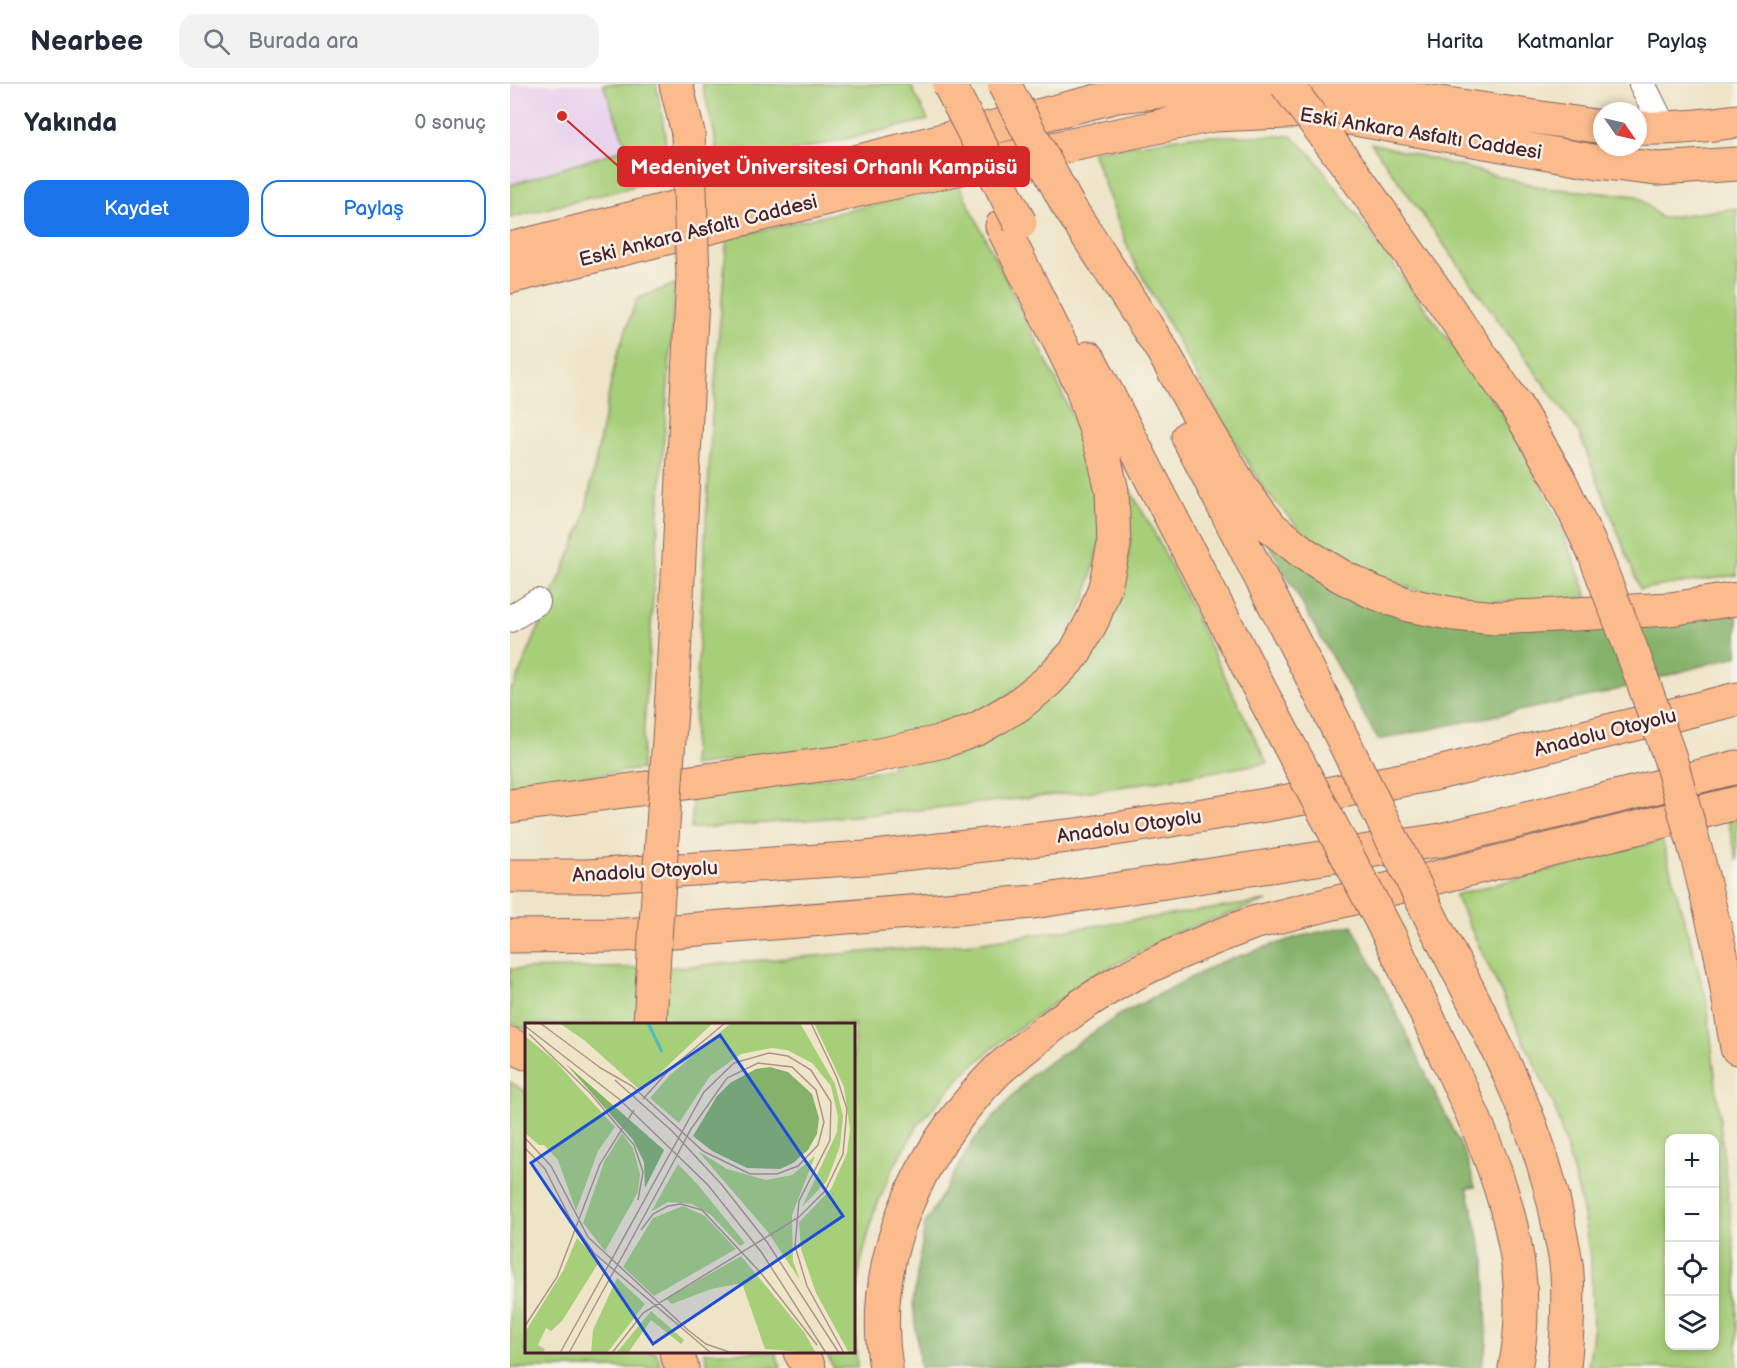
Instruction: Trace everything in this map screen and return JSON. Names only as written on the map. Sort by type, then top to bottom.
[{"type":"main road","points":[[650,1023],[672,696],[693,277],[688,133],[676,84]]},
{"type":"main road","points":[[510,806],[850,761],[944,741],[977,729],[1017,706],[1047,682],[1075,653],[1093,620],[1105,587],[1114,545],[1112,491],[1103,452],[1081,385],[948,84]]},
{"type":"main road","points":[[1004,84],[1314,681],[1501,1055],[1545,1166],[1556,1207],[1567,1271],[1567,1342],[1564,1368]]},
{"type":"main road","points":[[1286,84],[1352,171],[1515,404],[1558,477],[1595,555],[1670,758],[1721,954],[1737,1048]]},
{"type":"main road","name":"Eski Ankara Asfaltı Caddesi","points":[[510,249],[1117,96],[1224,85],[1346,89],[1593,126]]},
{"type":"main road","name":"Eski Ankara Asfaltı Caddesi","points":[[510,277],[867,188],[1213,115],[1308,111],[1599,162],[1658,169],[1734,164]]},
{"type":"main road","points":[[1651,128],[1706,126],[1737,121]]},
{"type":"main road","points":[[1067,204],[1162,350],[1245,493],[1272,528],[1305,554],[1341,576],[1373,592],[1409,605],[1454,614],[1496,618],[1670,609],[1737,599]]},
{"type":"main road","points":[[1011,225],[1390,937],[1468,1102],[1492,1158],[1509,1213],[1522,1317],[1515,1368]]},
{"type":"main road","name":"Anadolu Otoyolu","points":[[510,876],[587,876],[865,858],[1077,835],[1266,805],[1434,774],[1737,699]]},
{"type":"main road","points":[[510,936],[624,935],[1033,903],[1441,840],[1737,767]]},
{"type":"main road","points":[[886,1368],[882,1318],[885,1276],[895,1234],[911,1192],[934,1150],[954,1121],[996,1072],[1044,1032],[1087,1002],[1127,978],[1184,950],[1253,923],[1737,803]]},
{"type":"main road","points":[[510,1044],[525,1052]]},
{"type":"main road","points":[[676,1353],[682,1368]]},
{"type":"main road","points":[[801,1353],[809,1368]]},
{"type":"street","points":[[1642,84],[1651,128]]},
{"type":"street","points":[[510,619],[537,602]]},
{"type":"shaded area","points":[[510,84],[603,84],[627,148],[510,185]]},
{"type":"green space","points":[[603,84],[656,84],[665,133],[667,178],[510,218],[510,185],[627,148]]},
{"type":"green space","points":[[702,84],[910,84],[928,120],[719,168],[714,131]]},
{"type":"green space","points":[[1191,136],[1291,136],[1312,155],[1512,426],[1560,524],[1588,598],[1485,602],[1445,598],[1381,580],[1341,558],[1303,532],[1266,492],[1217,412],[1131,256],[1092,151]]},
{"type":"green space","points":[[1371,143],[1544,188],[1637,196],[1661,218],[1737,208],[1737,575],[1640,589],[1579,433]]},
{"type":"green space","points":[[959,185],[1060,388],[1098,480],[1101,537],[1086,597],[1059,656],[992,707],[943,728],[864,743],[692,766],[712,418],[727,238]]},
{"type":"green space","points":[[675,284],[641,769],[510,786],[510,688],[513,688],[583,524],[616,358],[637,299]]},
{"type":"green space","points":[[1128,487],[1151,526],[1267,763],[1100,790],[889,813],[691,829],[693,796],[884,770],[1094,650],[1122,596],[1130,545]]},
{"type":"green space","points":[[1263,534],[1384,611],[1737,610],[1737,656],[1605,693],[1378,740]]},
{"type":"green space","points":[[1737,817],[1737,861],[1728,820]]},
{"type":"green space","points":[[1662,840],[1707,1002],[1737,1279],[1737,1368],[1588,1368],[1593,1334],[1591,1260],[1579,1193],[1554,1105],[1455,895]]},
{"type":"green space","points":[[1267,901],[1175,933],[1091,977],[1004,1039],[961,1076],[918,1125],[894,1166],[874,1212],[861,1262],[855,1307],[855,1023],[525,1023],[525,1030],[510,1022],[510,969],[680,967],[975,943]]},
{"type":"green space","points":[[1352,925],[1467,1159],[1475,1187],[1467,1188],[1485,1261],[1487,1344],[1481,1368],[920,1368],[913,1302],[925,1224],[973,1141],[1032,1074],[1119,1015],[1221,962],[1297,937]]},
{"type":"green space","points":[[510,1082],[525,1091],[525,1353],[656,1353],[661,1368],[510,1368]]},
{"type":"green space","points":[[855,1333],[857,1368],[833,1368],[826,1353],[855,1353]]},
{"type":"green space","points":[[704,1353],[775,1353],[781,1368],[709,1368]]},
{"type":"place","name":"Medeniyet Üniversitesi Orhanlı Kampüsü","points":[[562,116]]}]
